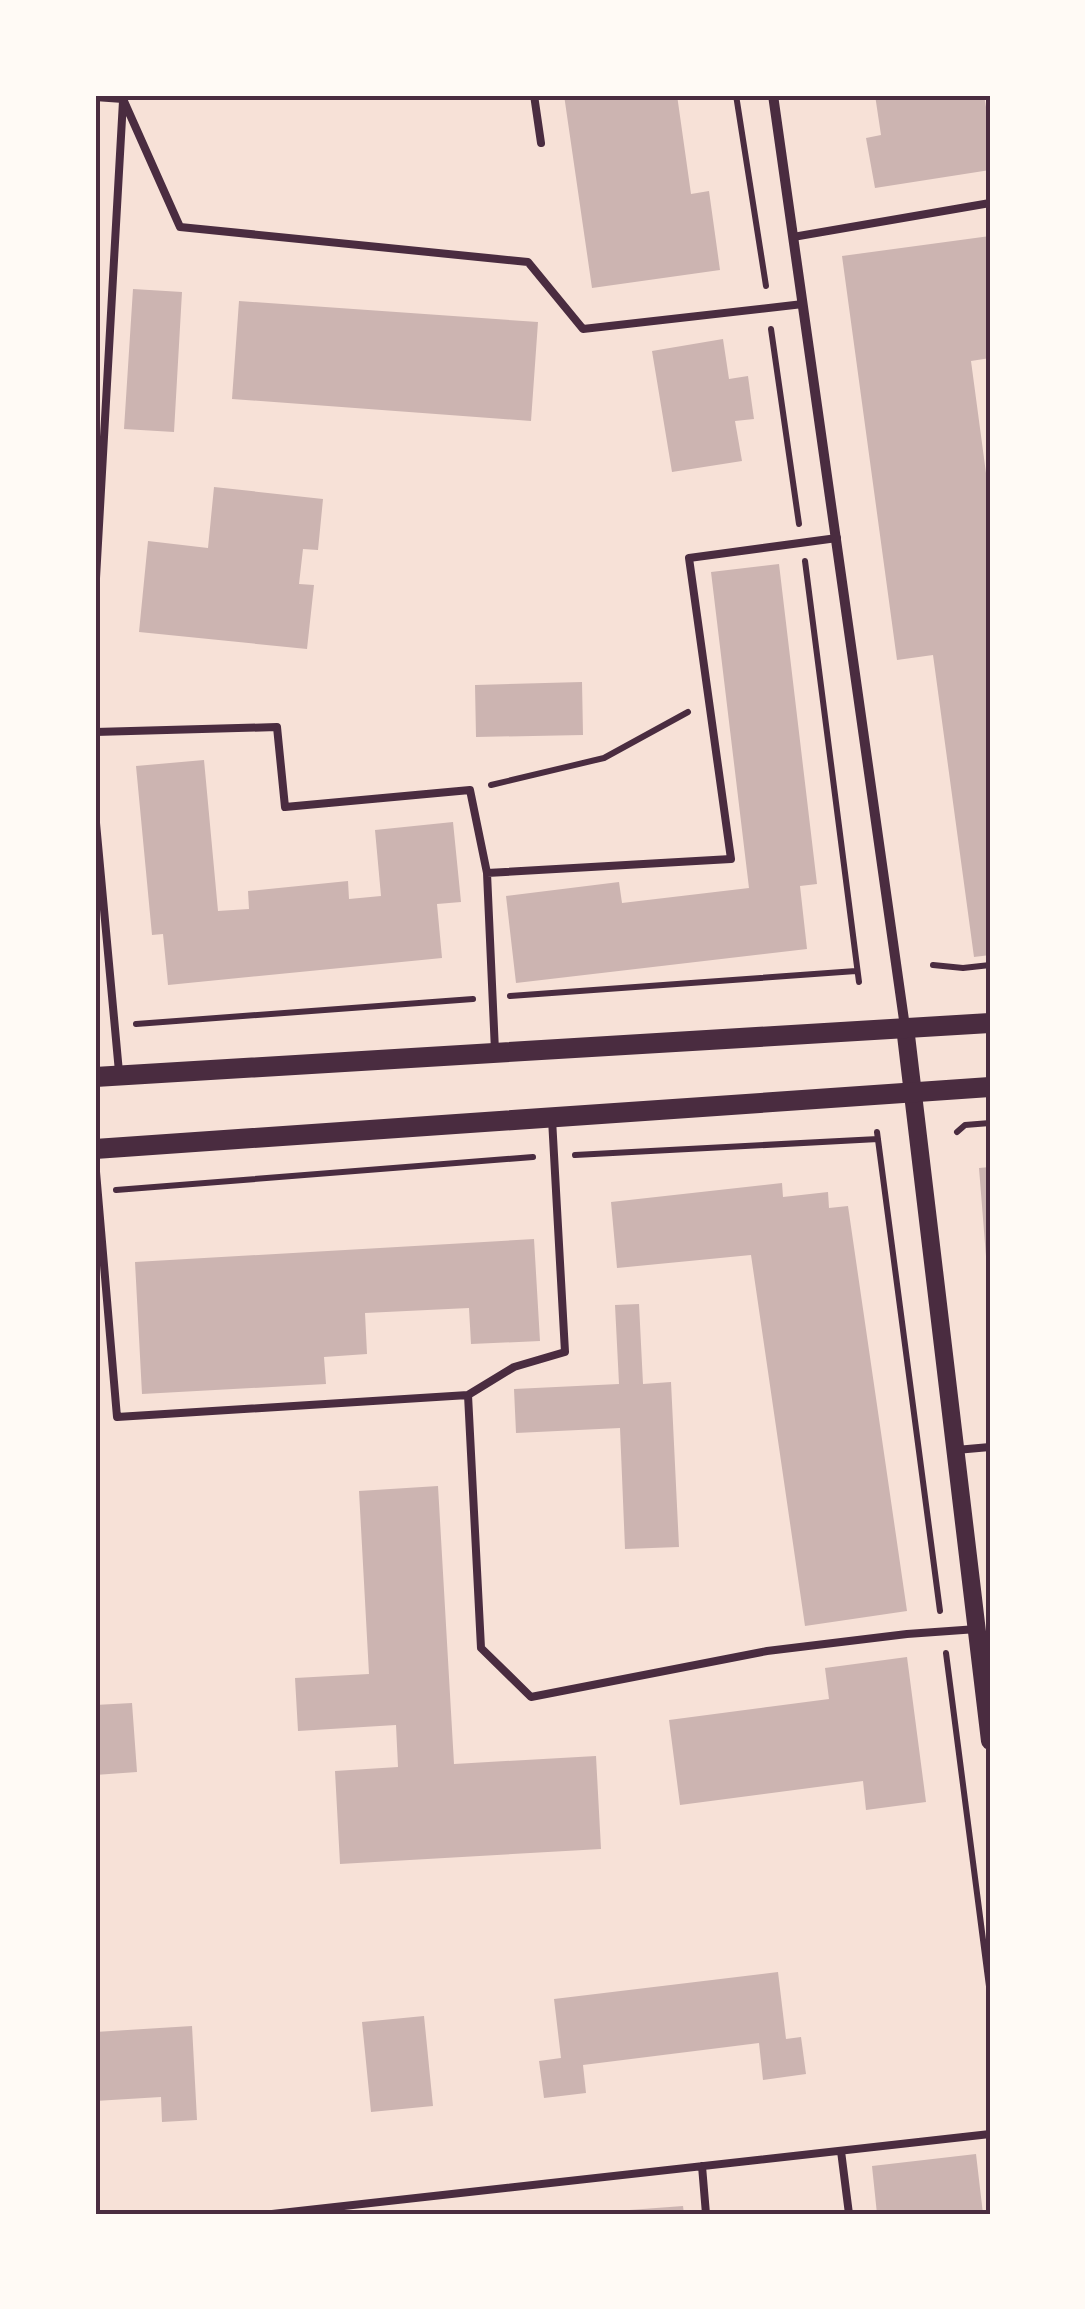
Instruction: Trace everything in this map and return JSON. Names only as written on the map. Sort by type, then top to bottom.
[{"type":"main road","points":[[95,1077],[990,1022]]},
{"type":"main road","points":[[95,1148],[990,1087]]},
{"type":"street","points":[[773,95],[914,1092],[990,1741]]},
{"type":"lane","points":[[534,95],[540,144]]},
{"type":"lane","points":[[95,97],[123,99]]},
{"type":"lane","points":[[123,99],[180,227],[528,262],[582,329],[802,304]]},
{"type":"lane","points":[[95,596],[123,99]]},
{"type":"lane","points":[[793,237],[990,203]]},
{"type":"lane","points":[[487,872],[731,859],[689,558],[836,538]]},
{"type":"lane","points":[[95,732],[276,727],[285,806],[470,790],[487,872],[496,1052]]},
{"type":"lane","points":[[95,812],[119,1076]]},
{"type":"lane","points":[[95,1160],[116,1417],[468,1395],[514,1367],[565,1352],[552,1119]]},
{"type":"lane","points":[[468,1395],[481,1648],[531,1697],[767,1651],[977,1629]]},
{"type":"lane","points":[[956,1450],[990,1447]]},
{"type":"lane","points":[[272,2214],[336,2211],[990,2134]]},
{"type":"lane","points":[[841,2150],[849,2214]]},
{"type":"lane","points":[[702,2166],[706,2214]]},
{"type":"path","points":[[470,790],[604,758],[708,701]]},
{"type":"path","points":[[933,965],[990,966]]},
{"type":"path","points":[[856,971],[859,982]]},
{"type":"path","points":[[957,1132],[965,1125],[990,1123]]},
{"type":"path","points":[[98,1191],[878,1135],[990,1994]]},
{"type":"building","points":[[564,95],[677,95],[691,194],[709,191],[720,270],[592,288]]},
{"type":"building","points":[[875,95],[984,95],[990,131],[990,170],[875,188],[866,138],[881,135]]},
{"type":"building","points":[[990,236],[990,358],[971,361],[990,503],[990,955],[974,957],[933,655],[897,660],[842,256]]},
{"type":"building","points":[[133,289],[182,292],[174,432],[124,429]]},
{"type":"building","points":[[239,301],[538,322],[531,421],[232,399]]},
{"type":"building","points":[[723,339],[729,379],[748,376],[754,419],[735,421],[742,461],[672,472],[652,351]]},
{"type":"building","points":[[214,487],[323,499],[318,550],[303,549],[299,584],[314,585],[307,649],[139,632],[148,541],[208,548]]},
{"type":"building","points":[[779,564],[817,884],[800,886],[807,949],[516,983],[506,896],[619,882],[622,903],[749,888],[711,572]]},
{"type":"building","points":[[582,682],[583,735],[476,737],[475,685]]},
{"type":"building","points":[[204,760],[218,911],[249,909],[248,891],[348,881],[349,899],[381,896],[375,830],[453,822],[461,902],[437,904],[442,958],[168,985],[163,934],[152,935],[136,766]]},
{"type":"building","points":[[990,1167],[990,1269],[987,1269],[979,1168]]},
{"type":"building","points":[[782,1183],[783,1197],[828,1192],[829,1208],[848,1206],[907,1611],[805,1626],[751,1255],[617,1268],[611,1202]]},
{"type":"building","points":[[534,1239],[540,1341],[471,1344],[469,1308],[365,1313],[367,1354],[324,1357],[326,1384],[142,1394],[135,1262]]},
{"type":"building","points":[[639,1304],[643,1384],[671,1382],[679,1547],[625,1549],[620,1428],[516,1433],[514,1389],[619,1384],[615,1305]]},
{"type":"building","points":[[438,1486],[454,1764],[596,1756],[601,1849],[340,1864],[335,1771],[398,1767],[396,1725],[298,1731],[295,1678],[369,1674],[359,1491]]},
{"type":"building","points":[[907,1657],[926,1802],[866,1810],[863,1781],[680,1805],[669,1720],[829,1699],[825,1668]]},
{"type":"building","points":[[132,1703],[137,1772],[95,1775],[95,1705]]},
{"type":"building","points":[[778,1972],[786,2039],[801,2037],[806,2074],[763,2080],[759,2043],[583,2065],[586,2093],[544,2098],[539,2061],[561,2058],[554,1999]]},
{"type":"building","points":[[424,2016],[433,2106],[371,2112],[362,2022]]},
{"type":"building","points":[[192,2026],[197,2120],[162,2122],[161,2097],[95,2101],[95,2032]]},
{"type":"building","points":[[976,2154],[983,2214],[877,2214],[872,2166]]},
{"type":"building","points":[[683,2206],[684,2214],[616,2214],[616,2211]]}]
